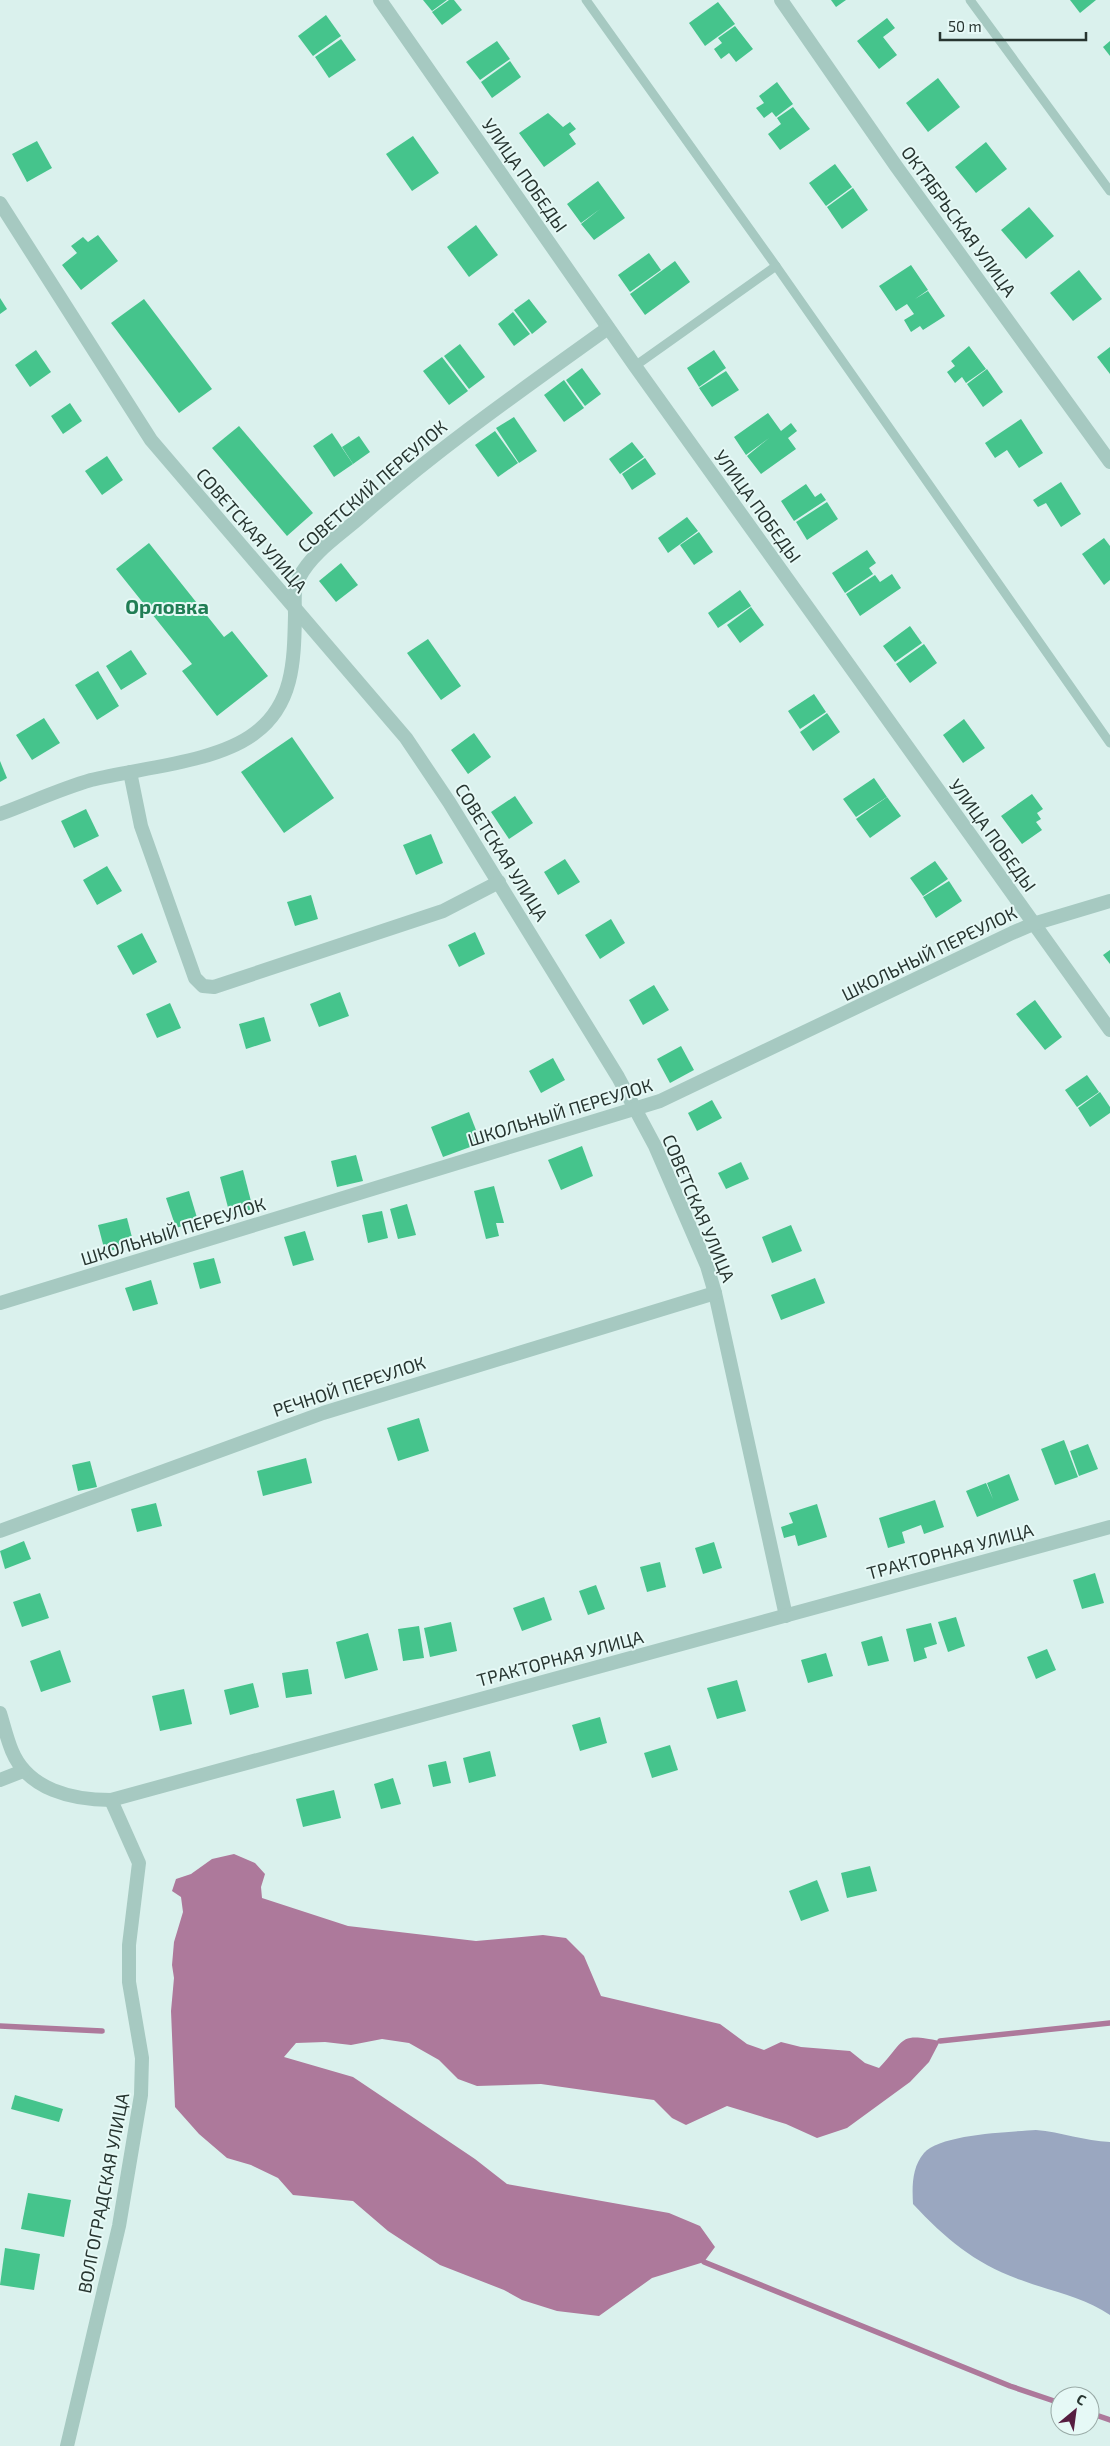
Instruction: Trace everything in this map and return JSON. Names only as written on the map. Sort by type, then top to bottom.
[{"type":"street","name":"УЛИЦА ПОБЕДЫ","points":[[380,0],[608,328],[1110,1030]]},
{"type":"street","name":"ОКТЯБРЬСКАЯ УЛИЦА","points":[[781,0],[896,166],[1110,462]]},
{"type":"street","name":"СОВЕТСКАЯ УЛИЦА","points":[[0,203],[151,440],[406,738],[498,882],[635,1109],[666,1172],[707,1266],[715,1293],[786,1616]]},
{"type":"street","name":"СОВЕТСКИЙ ПЕРЕУЛОК","points":[[0,814],[89,781],[168,766],[230,746],[254,735],[279,709],[287,693],[294,644],[298,578],[318,554],[444,446],[608,328]]},
{"type":"street","points":[[130,772],[140,826],[195,978],[203,986],[214,987],[443,911],[498,882]]},
{"type":"street","name":"ШКОЛЬНЫЙ ПЕРЕУЛОК","points":[[0,1303],[682,1093],[1033,924],[1110,901]]},
{"type":"street","name":"РЕЧНОЙ ПЕРЕУЛОК","points":[[0,1531],[323,1413],[715,1293]]},
{"type":"street","name":"ТРАКТОРНАЯ УЛИЦА","points":[[23,1771],[35,1781],[69,1797],[89,1800],[111,1800],[1110,1526]]},
{"type":"street","points":[[0,1714],[12,1752],[23,1771],[0,1780]]},
{"type":"street","name":"ВОЛГОГРАДСКАЯ УЛИЦА","points":[[68,2446],[119,2226],[142,2095],[142,2058],[130,1982],[129,1945],[139,1863],[111,1800]]},
{"type":"lane","points":[[586,0],[776,266],[1110,744]]},
{"type":"lane","points":[[970,0],[1110,191]]},
{"type":"lane","points":[[635,366],[776,266]]},
{"type":"shaded area","points":[[234,1854],[255,1863],[265,1874],[261,1887],[262,1898],[348,1926],[476,1941],[543,1935],[566,1938],[584,1956],[601,1996],[720,2024],[747,2044],[764,2050],[781,2042],[801,2047],[850,2051],[865,2063],[879,2068],[899,2045],[909,2038],[916,2037],[940,2041],[929,2062],[910,2082],[847,2128],[817,2138],[786,2124],[727,2106],[686,2125],[672,2118],[654,2100],[541,2084],[477,2086],[458,2079],[439,2060],[409,2043],[382,2039],[351,2045],[325,2042],[296,2043],[284,2057],[353,2077],[475,2159],[507,2184],[669,2213],[700,2226],[715,2247],[704,2262],[652,2278],[599,2316],[557,2311],[522,2300],[504,2290],[440,2265],[388,2231],[353,2201],[293,2195],[278,2178],[251,2165],[227,2158],[199,2134],[175,2107],[171,2011],[174,1978],[172,1965],[174,1942],[183,1912],[181,1897],[172,1891],[176,1879],[191,1874],[212,1859]]},
{"type":"shaded area","points":[[1036,2130],[1110,2142],[1110,2315],[1089,2303],[1021,2280],[989,2266],[962,2249],[913,2204],[913,2184],[917,2164],[924,2153],[932,2147],[977,2135]]},
{"type":"building","points":[[423,0],[447,0],[432,11]]},
{"type":"building","points":[[449,0],[454,0],[462,10],[442,25],[432,12]]},
{"type":"building","points":[[831,0],[846,0],[836,7]]},
{"type":"building","points":[[1070,0],[1096,0],[1080,13]]},
{"type":"building","points":[[718,2],[735,24],[705,46],[689,23]]},
{"type":"building","points":[[326,15],[341,36],[313,56],[298,36]]},
{"type":"building","points":[[887,18],[895,28],[883,37],[897,55],[879,69],[857,41]]},
{"type":"building","points":[[735,26],[753,49],[736,62],[729,53],[721,59],[714,49],[722,43],[718,38]]},
{"type":"building","points":[[341,39],[356,60],[329,78],[315,57]]},
{"type":"building","points":[[497,41],[510,59],[480,80],[466,62]]},
{"type":"building","points":[[1110,41],[1110,56],[1103,47]]},
{"type":"building","points":[[510,61],[521,77],[492,98],[481,82]]},
{"type":"building","points":[[938,78],[960,107],[928,132],[906,103]]},
{"type":"building","points":[[777,82],[793,104],[776,117],[772,112],[764,118],[756,108],[764,103],[759,96]]},
{"type":"building","points":[[793,107],[810,129],[780,150],[768,134],[781,124],[777,118]]},
{"type":"building","points":[[548,113],[563,127],[570,122],[576,129],[569,134],[576,144],[544,167],[519,133]]},
{"type":"building","points":[[413,136],[439,173],[412,191],[386,154]]},
{"type":"building","points":[[37,141],[52,168],[27,182],[12,154]]},
{"type":"building","points":[[986,142],[1007,169],[976,193],[955,167]]},
{"type":"building","points":[[835,164],[852,187],[826,206],[809,183]]},
{"type":"building","points":[[598,181],[625,218],[594,240],[581,224],[600,209],[581,223],[567,204]]},
{"type":"building","points":[[853,188],[868,210],[842,229],[827,207]]},
{"type":"building","points":[[1029,207],[1054,236],[1026,259],[1001,230]]},
{"type":"building","points":[[476,225],[498,255],[469,277],[447,247]]},
{"type":"building","points":[[98,235],[118,261],[81,290],[62,265],[77,253],[71,246],[83,237],[88,242]]},
{"type":"building","points":[[649,253],[661,270],[630,292],[618,275]]},
{"type":"building","points":[[675,261],[690,282],[645,315],[630,294]]},
{"type":"building","points":[[911,265],[928,290],[915,299],[928,291],[945,316],[923,330],[920,326],[911,332],[904,320],[914,314],[907,304],[896,311],[879,286]]},
{"type":"building","points":[[1079,270],[1102,299],[1073,321],[1050,293]]},
{"type":"building","points":[[0,298],[7,309],[0,314]]},
{"type":"building","points":[[144,299],[212,389],[179,413],[111,323]]},
{"type":"building","points":[[529,299],[547,322],[532,334],[514,310]]},
{"type":"building","points":[[513,312],[530,334],[514,346],[498,324]]},
{"type":"building","points":[[460,344],[485,377],[469,389],[444,356]]},
{"type":"building","points":[[969,346],[986,369],[966,383],[962,377],[955,383],[947,372],[955,366],[951,361]]},
{"type":"building","points":[[1110,347],[1110,374],[1097,357]]},
{"type":"building","points":[[36,350],[51,372],[30,387],[15,365]]},
{"type":"building","points":[[714,350],[726,368],[699,387],[687,368]]},
{"type":"building","points":[[442,357],[468,391],[449,405],[423,371]]},
{"type":"building","points":[[582,368],[601,394],[585,406],[566,380]]},
{"type":"building","points":[[987,369],[1003,392],[983,407],[967,384]]},
{"type":"building","points":[[726,371],[739,390],[712,407],[699,388]]},
{"type":"building","points":[[564,380],[584,408],[564,422],[544,395]]},
{"type":"building","points":[[70,403],[82,421],[63,434],[51,416]]},
{"type":"building","points":[[768,413],[781,431],[791,423],[797,431],[788,438],[796,449],[761,474],[747,456],[769,438],[746,455],[734,437]]},
{"type":"building","points":[[514,417],[537,451],[519,463],[496,428]]},
{"type":"building","points":[[1021,419],[1043,453],[1019,468],[1007,450],[995,458],[985,443]]},
{"type":"building","points":[[239,426],[313,513],[287,536],[212,448]]},
{"type":"building","points":[[495,431],[518,463],[498,477],[475,445]]},
{"type":"building","points":[[332,433],[353,464],[334,477],[313,446]]},
{"type":"building","points":[[359,436],[370,452],[353,464],[342,447]]},
{"type":"building","points":[[632,442],[644,457],[620,474],[609,459]]},
{"type":"building","points":[[107,456],[123,480],[102,495],[85,471]]},
{"type":"building","points":[[645,458],[656,474],[632,490],[622,474]]},
{"type":"building","points":[[1061,482],[1081,514],[1061,527],[1046,503],[1038,507],[1033,500]]},
{"type":"building","points":[[806,484],[815,497],[821,493],[826,500],[794,521],[781,501]]},
{"type":"building","points":[[827,502],[838,519],[807,540],[796,522]]},
{"type":"building","points":[[687,517],[698,531],[668,553],[658,538]]},
{"type":"building","points":[[699,532],[713,552],[694,565],[680,545]]},
{"type":"building","points":[[1104,538],[1110,546],[1110,580],[1104,585],[1082,554]]},
{"type":"building","points":[[149,543],[224,637],[232,631],[268,676],[217,716],[182,671],[192,664],[116,569]]},
{"type":"building","points":[[867,550],[876,563],[869,568],[873,574],[845,593],[832,573]]},
{"type":"building","points":[[341,563],[358,585],[336,602],[319,581]]},
{"type":"building","points":[[892,574],[901,588],[860,616],[846,594],[875,575],[880,582]]},
{"type":"building","points":[[740,590],[751,606],[718,628],[708,613]]},
{"type":"building","points":[[751,607],[764,625],[740,643],[727,625]]},
{"type":"building","points":[[910,626],[922,643],[895,662],[883,646]]},
{"type":"building","points":[[428,639],[461,686],[441,700],[407,653]]},
{"type":"building","points":[[924,644],[937,663],[910,683],[896,664]]},
{"type":"building","points":[[131,650],[147,674],[121,690],[106,666]]},
{"type":"building","points":[[98,671],[119,706],[97,720],[75,685]]},
{"type":"building","points":[[814,694],[826,712],[800,729],[788,711]]},
{"type":"building","points":[[827,713],[840,732],[813,751],[800,732]]},
{"type":"building","points":[[44,718],[60,743],[32,760],[16,735]]},
{"type":"building","points":[[964,719],[985,748],[963,763],[943,735]]},
{"type":"building","points":[[474,733],[491,757],[468,774],[451,750]]},
{"type":"building","points":[[292,737],[334,798],[284,833],[241,772]]},
{"type":"building","points":[[0,761],[7,778],[0,782]]},
{"type":"building","points":[[874,778],[887,797],[856,817],[843,799]]},
{"type":"building","points":[[1032,794],[1043,809],[1037,813],[1041,819],[1036,822],[1042,830],[1022,844],[1001,816]]},
{"type":"building","points":[[515,796],[533,823],[509,839],[491,812]]},
{"type":"building","points":[[887,797],[901,816],[870,838],[856,819]]},
{"type":"building","points":[[86,809],[99,836],[74,848],[61,821]]},
{"type":"building","points":[[431,834],[443,863],[416,875],[403,845]]},
{"type":"building","points":[[565,859],[580,882],[558,895],[544,872]]},
{"type":"building","points":[[935,861],[948,879],[923,896],[910,878]]},
{"type":"building","points":[[107,866],[122,891],[97,905],[83,880]]},
{"type":"building","points":[[949,881],[962,901],[936,918],[923,897]]},
{"type":"building","points":[[311,895],[318,919],[295,926],[287,902]]},
{"type":"building","points":[[611,919],[625,943],[600,959],[585,935]]},
{"type":"building","points":[[475,932],[485,954],[459,967],[448,945]]},
{"type":"building","points":[[142,933],[157,962],[133,975],[117,946]]},
{"type":"building","points":[[1110,950],[1110,964],[1103,955]]},
{"type":"building","points":[[654,985],[669,1010],[643,1025],[629,1000]]},
{"type":"building","points":[[340,992],[349,1016],[319,1027],[310,1004]]},
{"type":"building","points":[[1035,1000],[1062,1037],[1045,1050],[1016,1014]]},
{"type":"building","points":[[170,1003],[181,1028],[157,1038],[146,1014]]},
{"type":"building","points":[[264,1017],[271,1041],[246,1049],[239,1024]]},
{"type":"building","points":[[681,1046],[694,1070],[670,1083],[657,1059]]},
{"type":"building","points":[[553,1058],[565,1080],[541,1093],[529,1071]]},
{"type":"building","points":[[1087,1075],[1099,1092],[1077,1107],[1065,1090]]},
{"type":"building","points":[[1100,1092],[1110,1107],[1110,1113],[1090,1127],[1078,1108]]},
{"type":"building","points":[[712,1100],[722,1118],[697,1131],[688,1113]]},
{"type":"building","points":[[469,1112],[481,1143],[443,1157],[431,1127]]},
{"type":"building","points":[[582,1146],[593,1176],[561,1190],[548,1160]]},
{"type":"building","points":[[356,1155],[363,1181],[337,1187],[331,1161]]},
{"type":"building","points":[[741,1162],[749,1179],[726,1189],[718,1173]]},
{"type":"building","points":[[243,1170],[253,1209],[230,1215],[220,1177]]},
{"type":"building","points":[[494,1186],[504,1223],[496,1223],[499,1236],[486,1239],[474,1191]]},
{"type":"building","points":[[189,1191],[198,1221],[176,1228],[166,1198]]},
{"type":"building","points":[[407,1204],[416,1235],[398,1239],[390,1209]]},
{"type":"building","points":[[382,1211],[388,1238],[368,1243],[362,1215]]},
{"type":"building","points":[[127,1218],[134,1245],[105,1252],[98,1225]]},
{"type":"building","points":[[791,1225],[802,1251],[772,1263],[762,1237]]},
{"type":"building","points":[[305,1231],[314,1260],[293,1266],[284,1237]]},
{"type":"building","points":[[214,1258],[221,1283],[200,1289],[193,1263]]},
{"type":"building","points":[[815,1278],[825,1303],[781,1320],[771,1295]]},
{"type":"building","points":[[151,1280],[158,1304],[133,1311],[125,1288]]},
{"type":"building","points":[[419,1418],[429,1451],[398,1461],[387,1428]]},
{"type":"building","points":[[1064,1440],[1078,1477],[1055,1485],[1041,1449]]},
{"type":"building","points":[[1088,1444],[1098,1469],[1079,1476],[1070,1451]]},
{"type":"building","points":[[306,1458],[312,1483],[263,1496],[257,1471]]},
{"type":"building","points":[[90,1461],[97,1487],[78,1491],[72,1465]]},
{"type":"building","points":[[1009,1474],[1019,1500],[977,1517],[966,1491],[986,1483],[993,1499],[987,1483]]},
{"type":"building","points":[[935,1500],[944,1527],[924,1534],[921,1525],[902,1532],[905,1543],[888,1548],[879,1518]]},
{"type":"building","points":[[156,1503],[162,1526],[137,1532],[131,1509]]},
{"type":"building","points":[[817,1504],[827,1537],[798,1546],[795,1535],[784,1538],[781,1527],[793,1523],[789,1513]]},
{"type":"building","points":[[24,1541],[31,1559],[5,1569],[0,1551]]},
{"type":"building","points":[[714,1542],[722,1568],[703,1574],[695,1548]]},
{"type":"building","points":[[660,1562],[666,1587],[647,1592],[640,1567]]},
{"type":"building","points":[[1095,1573],[1104,1603],[1082,1609],[1073,1580]]},
{"type":"building","points":[[596,1585],[605,1609],[588,1615],[579,1591]]},
{"type":"building","points":[[40,1593],[49,1618],[22,1627],[13,1602]]},
{"type":"building","points":[[544,1597],[552,1620],[522,1631],[513,1608]]},
{"type":"building","points":[[956,1617],[965,1646],[948,1652],[938,1622]]},
{"type":"building","points":[[451,1622],[457,1651],[430,1657],[424,1628]]},
{"type":"building","points":[[931,1623],[937,1644],[924,1648],[927,1658],[914,1662],[906,1629]]},
{"type":"building","points":[[419,1626],[424,1658],[403,1661],[398,1629]]},
{"type":"building","points":[[368,1633],[378,1670],[345,1679],[336,1642]]},
{"type":"building","points":[[882,1636],[889,1661],[868,1666],[861,1642]]},
{"type":"building","points":[[1047,1649],[1056,1670],[1036,1679],[1027,1657]]},
{"type":"building","points":[[60,1650],[71,1682],[41,1692],[30,1661]]},
{"type":"building","points":[[826,1653],[833,1676],[808,1683],[801,1660]]},
{"type":"building","points":[[308,1669],[312,1694],[286,1698],[282,1673]]},
{"type":"building","points":[[737,1680],[746,1711],[717,1719],[707,1688]]},
{"type":"building","points":[[253,1683],[259,1707],[230,1715],[224,1690]]},
{"type":"building","points":[[184,1689],[192,1724],[160,1731],[152,1696]]},
{"type":"building","points":[[600,1717],[607,1743],[580,1751],[572,1725]]},
{"type":"building","points":[[670,1745],[678,1770],[652,1778],[644,1753]]},
{"type":"building","points":[[490,1751],[496,1776],[469,1783],[463,1758]]},
{"type":"building","points":[[446,1761],[451,1783],[433,1787],[428,1765]]},
{"type":"building","points":[[393,1778],[401,1804],[381,1809],[374,1784]]},
{"type":"building","points":[[334,1790],[341,1818],[303,1827],[296,1799]]},
{"type":"building","points":[[870,1866],[877,1891],[847,1898],[841,1873]]},
{"type":"building","points":[[817,1880],[829,1911],[801,1921],[789,1891]]},
{"type":"building","points":[[15,2095],[63,2109],[59,2122],[11,2109]]},
{"type":"building","points":[[28,2193],[71,2200],[64,2237],[21,2229]]},
{"type":"building","points":[[5,2248],[40,2254],[34,2290],[0,2285]]},
{"type":"waterway","points":[[940,2041],[1110,2023]]},
{"type":"waterway","points":[[0,2026],[102,2031]]},
{"type":"waterway","points":[[704,2262],[1010,2386],[1050,2400]]},
{"type":"waterway","points":[[1100,2416],[1110,2420]]},
{"type":"district","name":"Орловка","points":[[167,606]]}]
